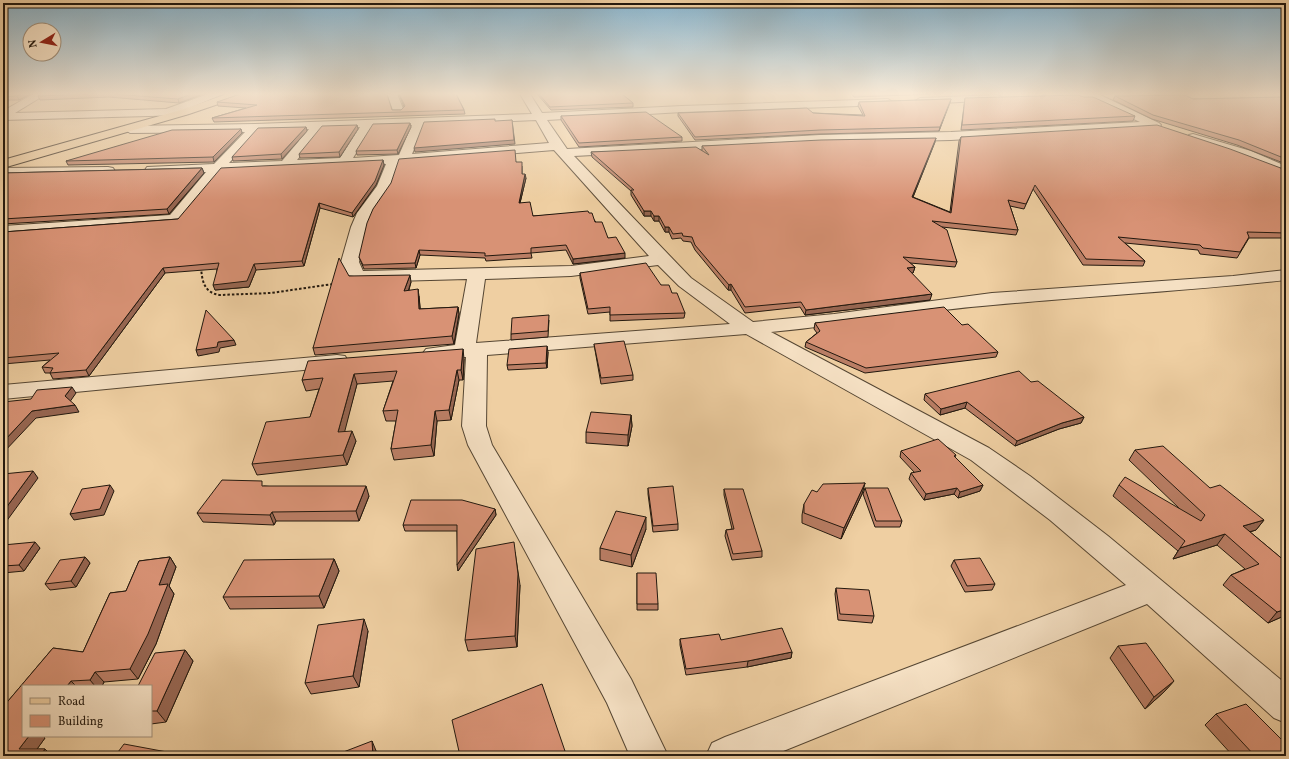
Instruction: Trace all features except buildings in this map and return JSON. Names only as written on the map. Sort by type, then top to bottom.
[{"type":"main road","points":[[3,164],[128,129]]},
{"type":"street","points":[[3,232],[175,219],[186,202],[254,129]]},
{"type":"street","points":[[287,164],[315,129]]},
{"type":"street","points":[[345,161],[365,129]]},
{"type":"street","points":[[415,129],[384,186],[365,213],[358,227],[350,262],[357,277],[589,269],[662,259]]},
{"type":"street","points":[[547,129],[560,149],[685,282],[749,328],[980,454],[1063,515],[1286,706]]},
{"type":"street","points":[[136,170],[399,159],[560,149],[820,139],[951,136],[1073,129]]},
{"type":"street","points":[[1168,129],[1246,154],[1286,171]]},
{"type":"street","points":[[3,172],[122,170]]},
{"type":"street","points":[[477,274],[470,350],[474,426],[480,445],[619,691],[649,756]]},
{"type":"street","points":[[416,355],[749,328],[834,320],[992,299],[1233,281],[1286,275]]},
{"type":"street","points":[[3,392],[360,359]]},
{"type":"street","points":[[725,756],[1151,589]]},
{"type":"path","points":[[201,262],[204,287],[212,294],[223,296],[274,292],[330,285],[357,277]]}]
